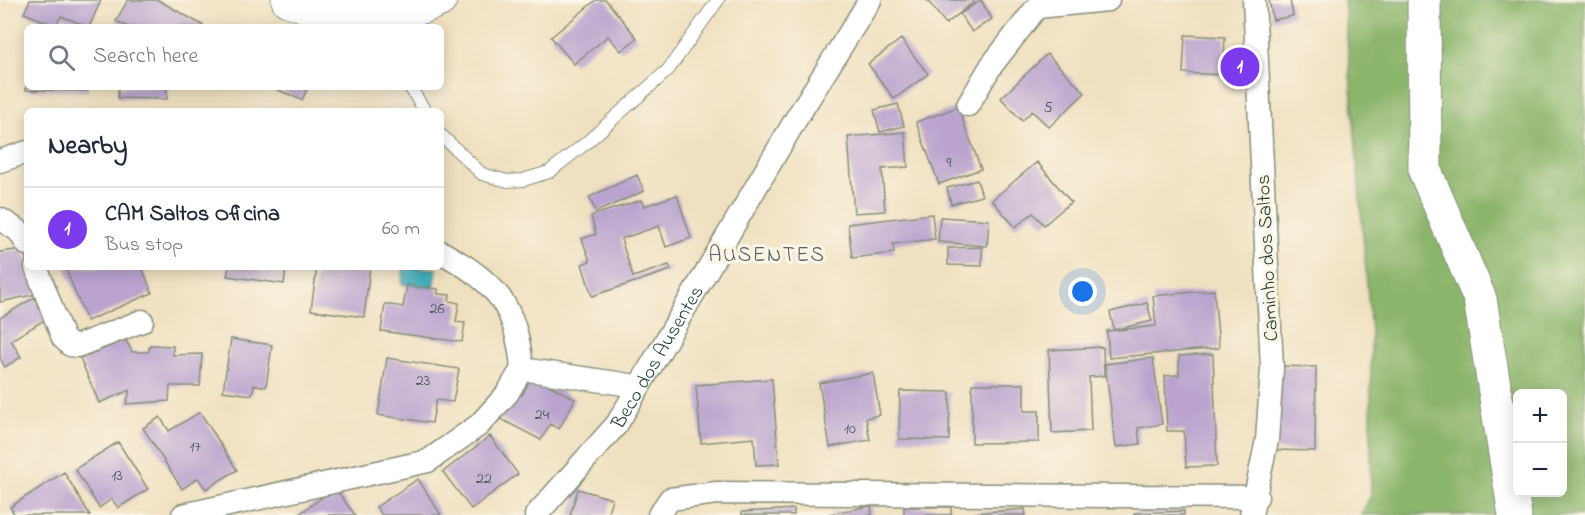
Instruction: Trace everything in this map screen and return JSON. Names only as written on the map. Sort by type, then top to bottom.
[{"type":"main road","points":[[288,0],[315,10],[348,16],[400,20],[440,0]]},
{"type":"main road","points":[[1424,0],[1425,171],[1480,299],[1515,515]]},
{"type":"street","name":"Beco dos Ausentes","points":[[536,515],[617,424],[637,386],[870,0]]},
{"type":"street","points":[[968,105],[991,66],[1037,7],[1108,0]]},
{"type":"street","name":"Caminho dos Saltos","points":[[1254,0],[1272,368],[1267,440],[1254,506]]},
{"type":"street","points":[[0,161],[24,153]]},
{"type":"street","points":[[0,219],[19,231],[24,239]]},
{"type":"street","points":[[183,515],[428,461],[479,425],[507,394],[522,369],[519,337],[500,295],[476,271],[444,254]]},
{"type":"street","points":[[37,270],[63,338],[70,345],[77,346],[142,321]]},
{"type":"street","points":[[522,369],[637,386]]},
{"type":"street","points":[[659,515],[670,499],[717,493],[1254,506]]},
{"type":"lane","points":[[444,138],[482,174],[507,181],[524,180],[549,172],[595,136],[668,70],[718,0]]},
{"type":"lane","points":[[412,90],[423,108]]},
{"type":"green space","points":[[1344,0],[1585,0],[1585,515],[1361,515],[1371,495],[1371,333]]},
{"type":"water","points":[[404,270],[437,270],[434,288],[402,284]]},
{"type":"building","points":[[30,0],[101,0],[90,24],[81,24],[61,16],[57,24],[51,24],[24,13]]},
{"type":"building","points":[[128,0],[158,0],[201,24],[122,24],[116,21]]},
{"type":"building","points":[[596,0],[606,0],[637,38],[621,51],[608,36],[574,64],[551,37]]},
{"type":"building","points":[[927,0],[973,0],[974,2],[946,24]]},
{"type":"building","points":[[981,0],[992,19],[972,32],[960,14]]},
{"type":"building","points":[[1269,0],[1290,0],[1293,16],[1273,20]]},
{"type":"building","points":[[1185,35],[1225,37],[1223,75],[1183,73]]},
{"type":"building","points":[[901,39],[928,74],[894,99],[868,64]]},
{"type":"building","points":[[1047,54],[1085,93],[1049,127],[1032,111],[1022,121],[1001,98]]},
{"type":"building","points":[[26,90],[88,90],[88,91]]},
{"type":"building","points":[[118,90],[167,90],[167,99],[118,98]]},
{"type":"building","points":[[278,90],[307,90],[302,100]]},
{"type":"building","points":[[898,104],[904,126],[880,132],[874,110]]},
{"type":"building","points":[[958,107],[981,169],[939,184],[916,122]]},
{"type":"building","points":[[905,132],[908,167],[882,169],[885,211],[854,213],[848,137]]},
{"type":"building","points":[[1037,162],[1071,202],[1044,225],[1033,213],[1015,227],[992,200]]},
{"type":"building","points":[[637,175],[644,191],[596,212],[589,197]]},
{"type":"building","points":[[977,180],[982,196],[951,204],[947,188]]},
{"type":"building","points":[[677,195],[691,238],[666,247],[659,226],[621,239],[633,277],[669,265],[671,270],[592,296],[582,264],[590,261],[582,239],[596,234],[591,216],[641,200],[644,206]]},
{"type":"building","points":[[932,214],[935,239],[893,244],[894,253],[852,258],[848,224]]},
{"type":"building","points":[[940,217],[989,220],[987,246],[938,242]]},
{"type":"building","points":[[982,247],[982,266],[948,265],[948,248]]},
{"type":"building","points":[[23,249],[24,270],[30,270],[37,294],[0,302],[0,252]]},
{"type":"building","points":[[66,270],[143,270],[152,293],[87,321]]},
{"type":"building","points":[[228,270],[286,270],[284,284],[227,276]]},
{"type":"building","points":[[317,270],[370,270],[364,317],[311,310]]},
{"type":"building","points":[[407,285],[438,289],[438,294],[450,295],[449,301],[459,303],[456,322],[465,323],[462,342],[381,331],[385,304],[403,307]]},
{"type":"building","points":[[1214,290],[1219,348],[1109,358],[1107,331],[1156,326],[1153,296]]},
{"type":"building","points":[[35,297],[48,318],[11,340],[21,357],[5,367],[0,358],[0,318]]},
{"type":"building","points":[[1147,303],[1152,321],[1114,330],[1110,312]]},
{"type":"building","points":[[231,339],[272,345],[266,387],[254,385],[252,395],[223,391]]},
{"type":"building","points":[[126,340],[132,352],[148,352],[150,345],[173,346],[173,355],[202,354],[200,386],[170,386],[169,401],[126,404],[130,390],[99,403],[80,358]]},
{"type":"building","points":[[1103,347],[1104,376],[1089,377],[1091,431],[1052,433],[1049,350]]},
{"type":"building","points":[[1213,354],[1217,466],[1186,467],[1184,431],[1167,431],[1165,376],[1179,375],[1179,356]]},
{"type":"building","points":[[387,358],[459,369],[453,402],[436,400],[432,423],[378,415]]},
{"type":"building","points":[[1153,358],[1162,424],[1138,428],[1140,444],[1116,447],[1105,364]]},
{"type":"building","points":[[1278,366],[1316,367],[1315,451],[1277,450]]},
{"type":"building","points":[[873,373],[880,415],[866,418],[870,440],[830,447],[819,383]]},
{"type":"building","points":[[532,376],[575,399],[559,429],[550,424],[541,440],[497,417],[512,390],[522,395]]},
{"type":"building","points":[[772,379],[779,464],[756,465],[754,438],[701,443],[696,385]]},
{"type":"building","points":[[972,384],[1024,384],[1024,411],[1039,411],[1039,442],[972,443]]},
{"type":"building","points":[[900,391],[950,392],[949,440],[899,439]]},
{"type":"building","points":[[200,412],[237,470],[206,489],[198,478],[182,489],[143,428],[160,417],[169,431]]},
{"type":"building","points":[[490,436],[518,474],[471,509],[443,472]]},
{"type":"building","points":[[118,442],[148,489],[118,508],[112,499],[99,508],[75,469]]},
{"type":"building","points":[[64,472],[90,515],[15,515],[10,507]]},
{"type":"building","points":[[418,479],[441,515],[382,515],[376,507]]},
{"type":"building","points":[[335,488],[355,515],[298,515]]},
{"type":"building","points":[[578,489],[612,499],[607,515],[570,515]]},
{"type":"building","points":[[871,506],[872,515],[828,515],[828,514]]},
{"type":"building","points":[[904,507],[951,507],[951,515],[904,515]]},
{"type":"building","points":[[794,509],[794,515],[742,515],[742,512]]},
{"type":"building","points":[[1025,509],[1026,515],[974,515],[974,513]]},
{"type":"building","points":[[1184,511],[1184,515],[1134,515],[1134,513]]},
{"type":"place","name":"CAM Saltos Oficina","points":[[1240,67]]},
{"type":"district","name":"AUSENTES","points":[[767,254]]}]
